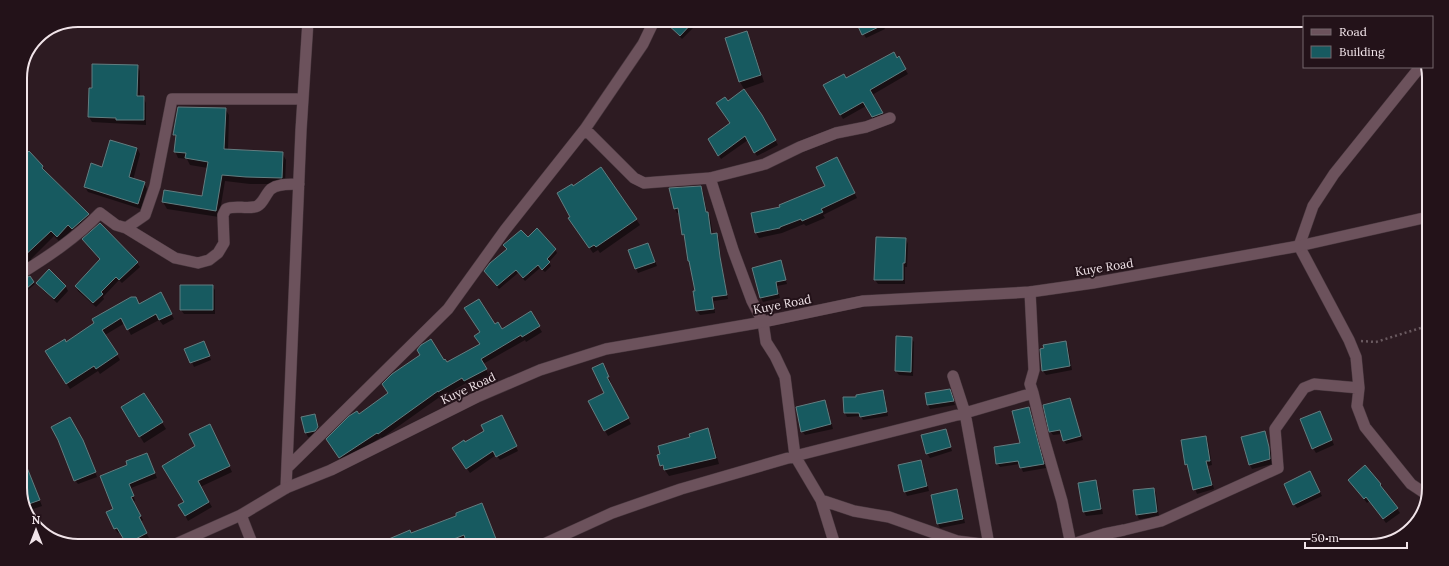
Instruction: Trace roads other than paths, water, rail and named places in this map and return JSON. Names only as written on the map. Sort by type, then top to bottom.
[{"type":"street","points":[[286,488],[299,184],[308,27]]},
{"type":"street","points":[[287,468],[448,308],[505,230],[585,129],[643,44],[651,27]]},
{"type":"street","points":[[1419,68],[1334,174],[1313,206],[1299,246],[1349,340],[1356,357],[1359,388],[1357,406],[1365,428],[1411,484],[1422,491]]},
{"type":"street","points":[[126,228],[145,215],[155,186],[172,99],[303,99]]},
{"type":"street","points":[[585,129],[634,178],[644,183],[710,178],[765,164],[800,147],[836,133],[866,127],[890,118]]},
{"type":"street","points":[[710,178],[733,250],[752,301],[763,322],[766,342],[775,356],[785,377],[795,456],[821,500],[833,539]]},
{"type":"street","points":[[27,270],[55,252],[86,227],[100,213],[116,225],[126,228],[175,258],[198,263],[209,260],[218,253],[224,243],[223,215],[226,209],[232,207],[255,207],[260,204],[272,188],[279,185],[299,184]]},
{"type":"street","name":"Kuye Road","points":[[187,539],[241,515],[286,488],[330,470],[477,397],[540,370],[606,349],[763,322],[863,301],[1030,292],[1092,283],[1299,246],[1422,218]]},
{"type":"street","points":[[1030,292],[1034,370],[1030,384],[1062,501],[1070,539]]},
{"type":"street","points":[[953,376],[965,413],[988,539]]},
{"type":"street","points":[[1089,539],[1104,534],[1161,521],[1278,468],[1275,429],[1304,388],[1314,384],[1359,388]]},
{"type":"street","points":[[555,539],[612,513],[681,488],[795,456],[965,413],[1033,393]]},
{"type":"street","points":[[821,500],[854,511],[889,517],[954,539]]},
{"type":"street","points":[[241,515],[250,539]]}]
